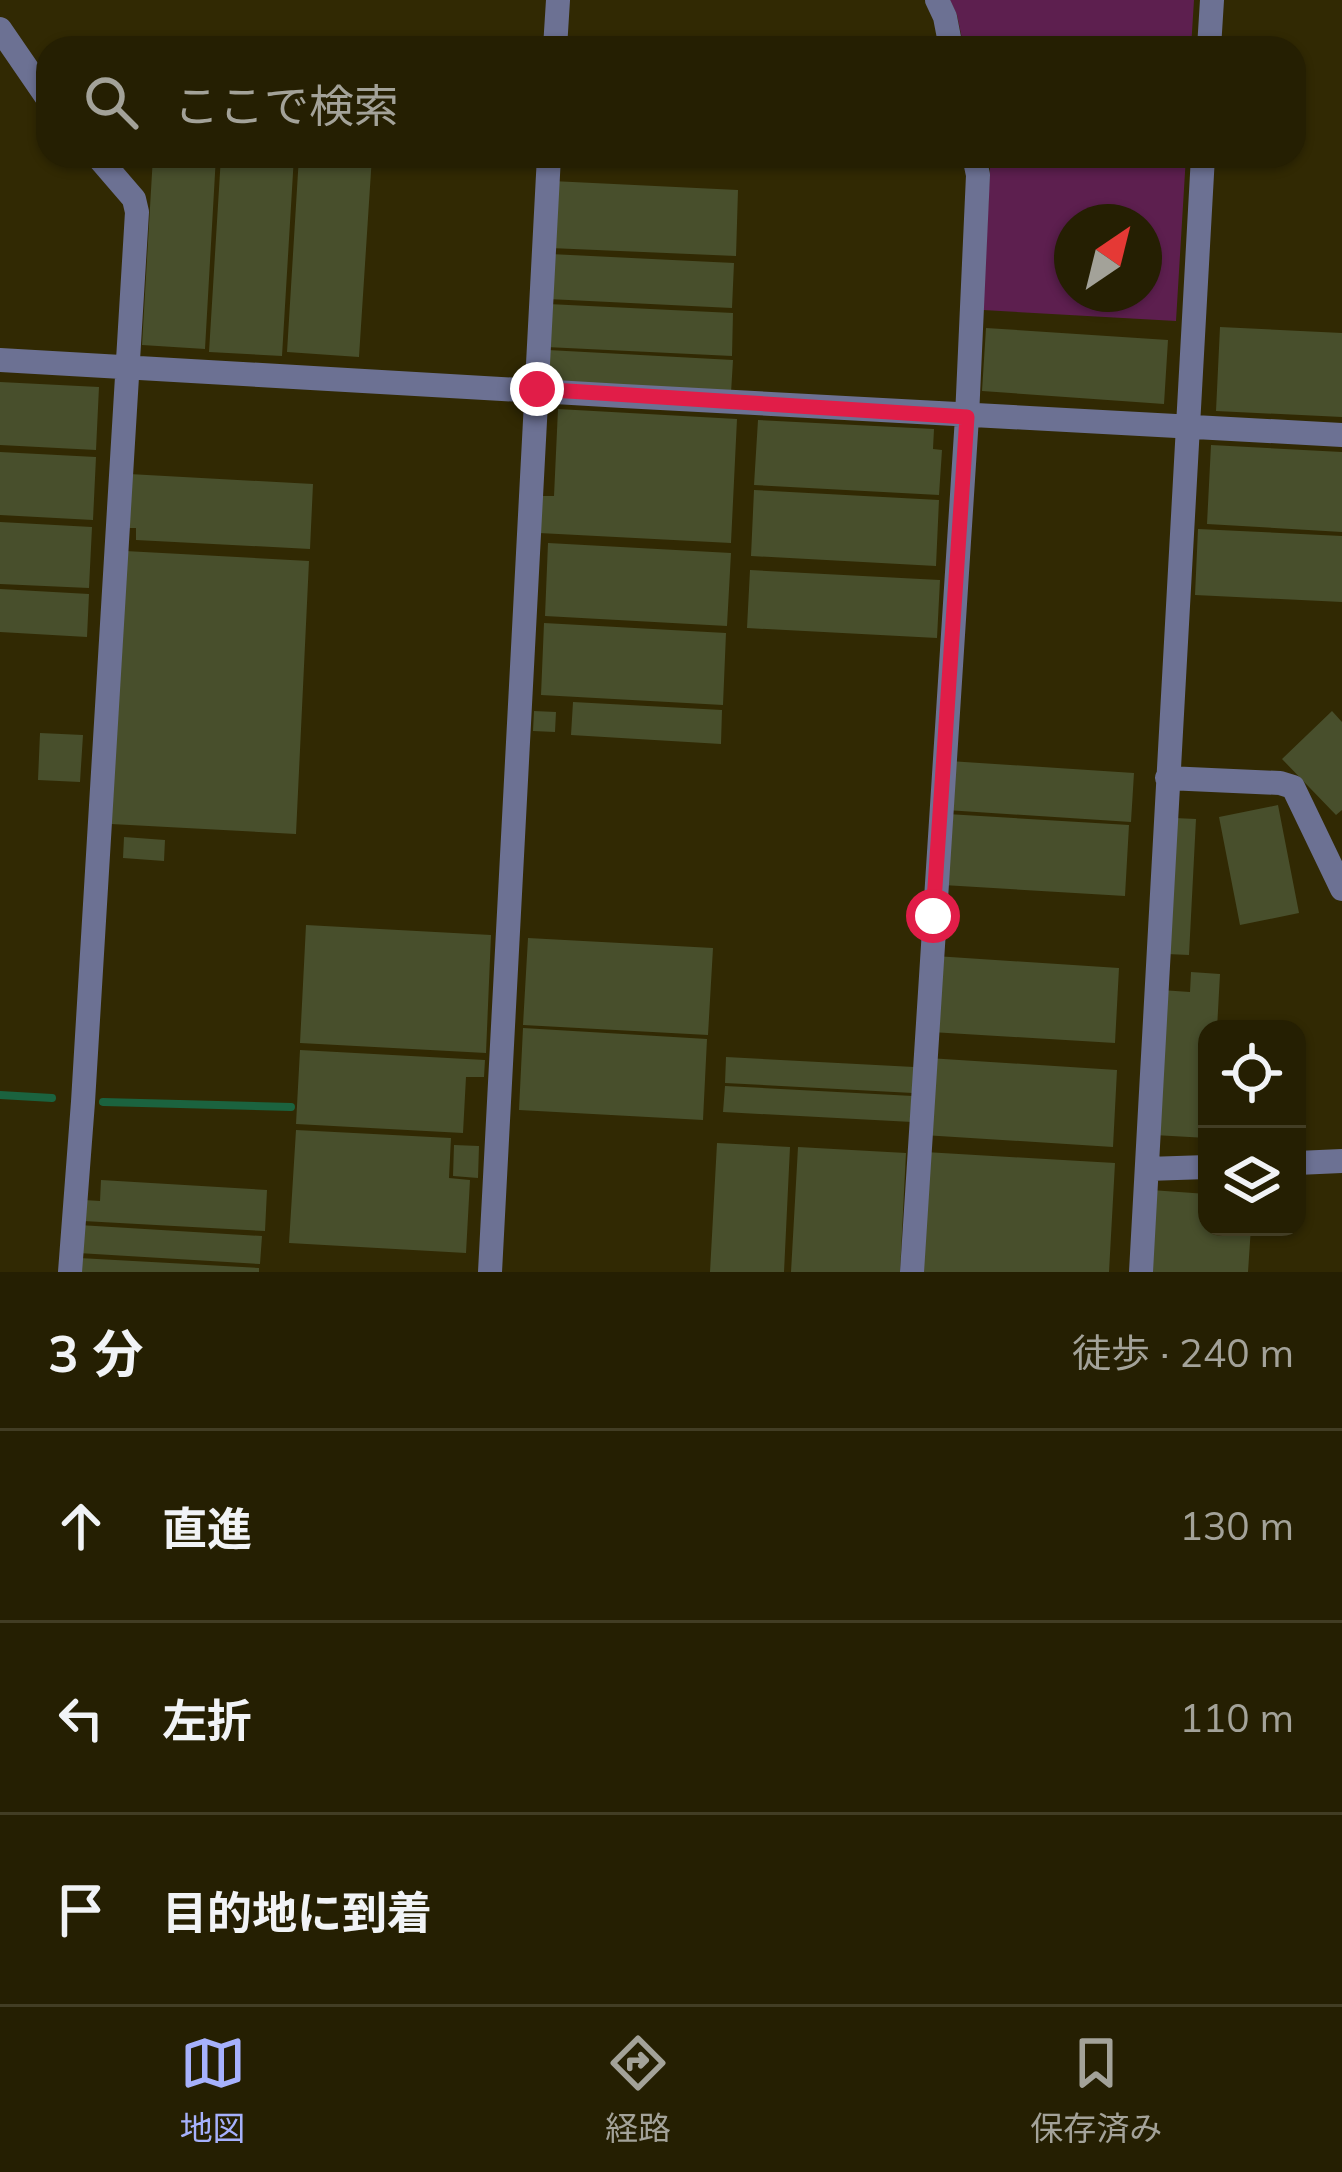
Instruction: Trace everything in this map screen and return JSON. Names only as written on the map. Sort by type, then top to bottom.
[{"type":"street","points":[[556,36],[558,0]]},
{"type":"street","points":[[937,0],[949,36]]},
{"type":"street","points":[[1210,36],[1212,0]]},
{"type":"street","points":[[0,29],[36,82]]},
{"type":"street","points":[[70,1272],[137,212],[134,199],[107,168]]},
{"type":"street","points":[[490,1272],[548,168]]},
{"type":"street","points":[[912,1272],[967,417],[977,168]]},
{"type":"street","points":[[1141,1272],[1202,168]]},
{"type":"street","points":[[0,359],[1342,436]]},
{"type":"street","points":[[1167,778],[1293,787],[1342,889]]},
{"type":"street","points":[[1306,1163],[1342,1161]]},
{"type":"street","points":[[1147,1169],[1198,1166]]},
{"type":"shaded area","points":[[950,0],[1194,0],[1192,36],[961,36]]},
{"type":"shaded area","points":[[990,168],[1185,168],[1176,321],[983,310]]},
{"type":"building","points":[[152,168],[215,168],[205,349],[142,345]]},
{"type":"building","points":[[220,168],[293,168],[282,356],[209,352]]},
{"type":"building","points":[[298,168],[371,168],[359,357],[287,352]]},
{"type":"building","points":[[552,181],[738,190],[736,256],[550,248]]},
{"type":"building","points":[[550,254],[734,263],[732,308],[548,299]]},
{"type":"building","points":[[548,304],[733,313],[732,356],[546,347]]},
{"type":"building","points":[[1220,327],[1342,333],[1342,417],[1216,411]]},
{"type":"building","points":[[986,328],[1168,340],[1164,404],[982,391]]},
{"type":"building","points":[[548,350],[733,360],[731,393],[546,383]]},
{"type":"building","points":[[0,382],[99,387],[96,450],[0,445]]},
{"type":"building","points":[[558,409],[737,419],[731,543],[539,533],[541,496],[554,496]]},
{"type":"building","points":[[758,420],[934,429],[933,449],[942,450],[939,495],[754,485]]},
{"type":"building","points":[[1211,445],[1342,452],[1342,532],[1207,524]]},
{"type":"building","points":[[0,452],[96,457],[93,520],[0,515]]},
{"type":"building","points":[[129,474],[313,484],[310,549],[136,540],[136,528],[126,528]]},
{"type":"building","points":[[754,490],[939,500],[936,566],[751,556]]},
{"type":"building","points":[[0,522],[92,527],[89,588],[0,584]]},
{"type":"building","points":[[1198,529],[1342,536],[1342,602],[1195,595]]},
{"type":"building","points":[[548,543],[731,553],[727,626],[545,616]]},
{"type":"building","points":[[125,551],[309,561],[296,834],[111,824]]},
{"type":"building","points":[[750,570],[940,580],[937,638],[747,628]]},
{"type":"building","points":[[0,589],[89,594],[87,637],[0,632]]},
{"type":"building","points":[[544,623],[726,633],[723,705],[541,695]]},
{"type":"building","points":[[573,702],[722,710],[721,744],[571,735]]},
{"type":"building","points":[[534,711],[556,712],[555,732],[533,731]]},
{"type":"building","points":[[1332,711],[1342,722],[1342,810],[1336,815],[1282,759]]},
{"type":"building","points":[[40,733],[83,735],[80,782],[38,780]]},
{"type":"building","points":[[949,761],[1134,773],[1131,822],[946,810]]},
{"type":"building","points":[[1278,805],[1299,913],[1240,925],[1219,817]]},
{"type":"building","points":[[947,814],[1129,825],[1125,896],[943,885]]},
{"type":"building","points":[[1174,818],[1196,819],[1189,955],[1167,954]]},
{"type":"building","points":[[124,837],[165,840],[164,861],[123,858]]},
{"type":"building","points":[[306,925],[491,935],[486,1053],[300,1043]]},
{"type":"building","points":[[528,938],[713,948],[708,1035],[523,1025]]},
{"type":"building","points":[[935,956],[1119,968],[1115,1043],[931,1032]]},
{"type":"building","points":[[1191,972],[1220,974],[1217,1020],[1198,1020],[1198,1137],[1154,1135],[1161,990],[1190,992]]},
{"type":"building","points":[[523,1028],[707,1039],[703,1120],[519,1110]]},
{"type":"building","points":[[300,1050],[485,1060],[484,1077],[466,1077],[463,1133],[296,1124]]},
{"type":"building","points":[[726,1057],[914,1067],[913,1093],[725,1083]]},
{"type":"building","points":[[928,1058],[1117,1070],[1113,1147],[923,1135]]},
{"type":"building","points":[[725,1086],[913,1096],[912,1122],[723,1112]]},
{"type":"building","points":[[296,1130],[451,1138],[449,1178],[470,1180],[466,1253],[289,1243]]},
{"type":"building","points":[[717,1143],[790,1147],[784,1272],[710,1272]]},
{"type":"building","points":[[454,1145],[479,1146],[478,1178],[453,1176]]},
{"type":"building","points":[[798,1147],[906,1153],[900,1272],[791,1272]]},
{"type":"building","points":[[925,1152],[1115,1163],[1109,1272],[919,1272]]},
{"type":"building","points":[[101,1180],[267,1190],[265,1231],[83,1221],[84,1200],[100,1201]]},
{"type":"building","points":[[1151,1190],[1198,1193],[1198,1236],[1250,1236],[1248,1272],[1145,1272]]},
{"type":"building","points":[[79,1225],[262,1236],[260,1264],[78,1253]]},
{"type":"building","points":[[79,1258],[259,1268],[259,1272],[78,1272]]},
{"type":"waterway","points":[[0,1095],[52,1098]]},
{"type":"waterway","points":[[103,1102],[291,1107]]},
{"type":"route","points":[[537,389],[967,417],[933,916]]}]
